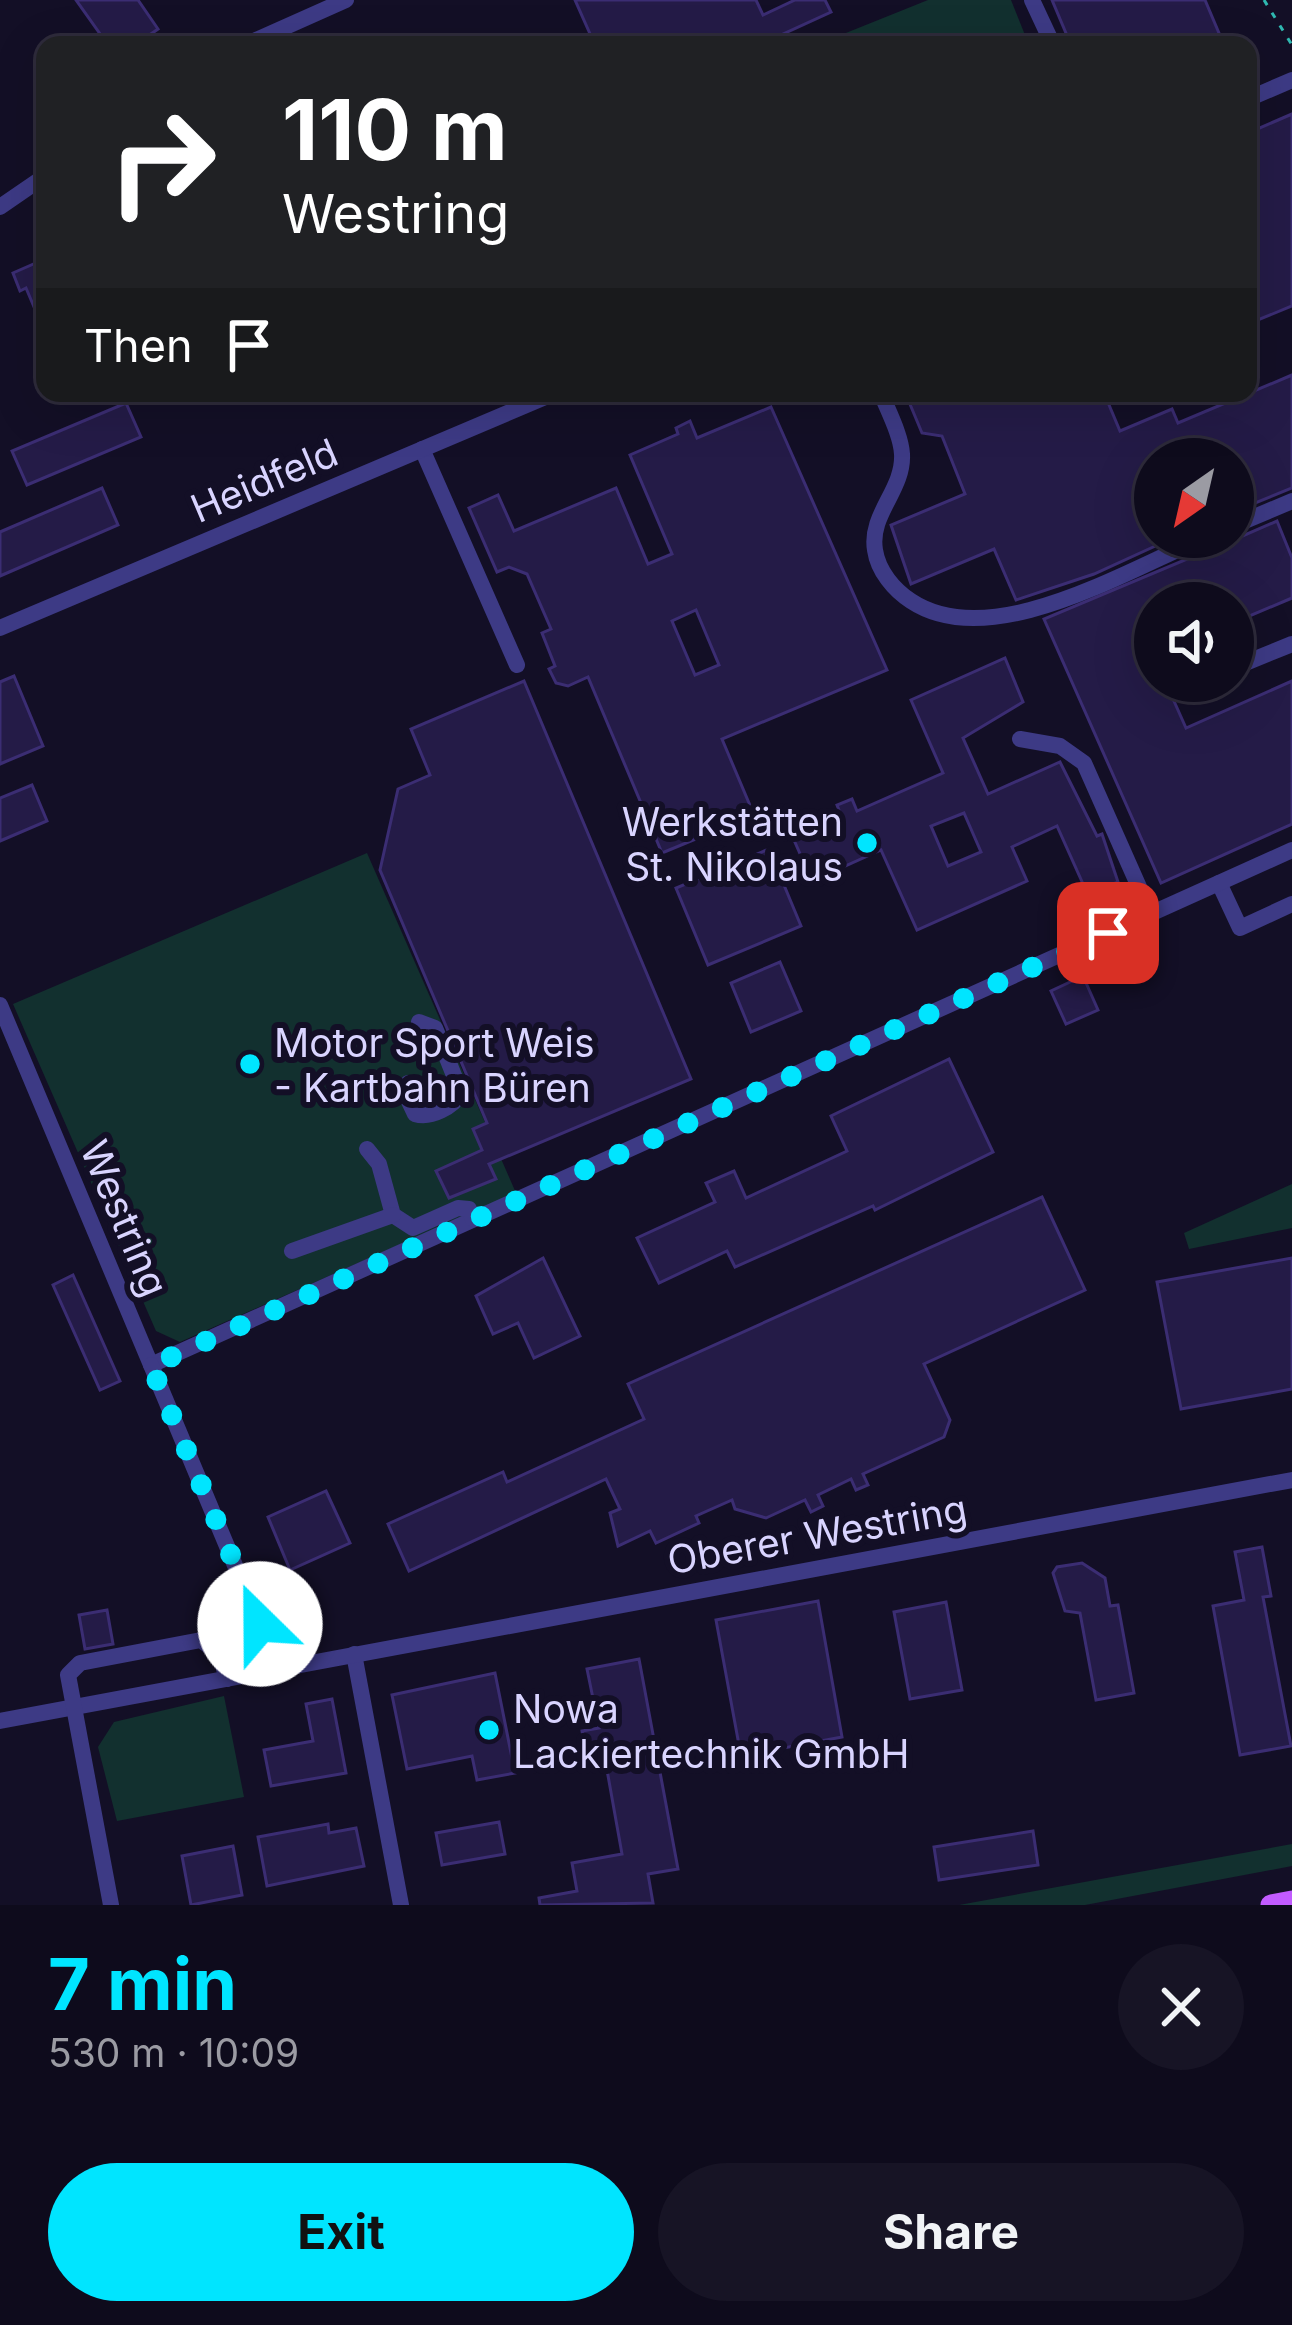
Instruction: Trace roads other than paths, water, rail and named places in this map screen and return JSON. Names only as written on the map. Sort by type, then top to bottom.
[{"type":"main road","points":[[1271,1905],[1292,1901]]},
{"type":"street","points":[[261,36],[315,6],[346,0]]},
{"type":"street","points":[[1032,0],[1049,36]]},
{"type":"street","points":[[1257,94],[1292,80]]},
{"type":"street","points":[[0,207],[36,182]]},
{"type":"street","name":"Heidfeld","points":[[0,628],[534,402]]},
{"type":"street","points":[[884,402],[902,453],[898,479],[873,529],[875,556],[895,591],[922,609],[978,621],[1013,617],[1155,558]]},
{"type":"street","points":[[422,449],[517,665]]},
{"type":"street","points":[[1254,517],[1292,501]]},
{"type":"street","points":[[1254,659],[1292,644]]},
{"type":"street","points":[[1020,740],[1060,746],[1084,763],[1151,914]]},
{"type":"street","points":[[278,1668],[151,1366],[1292,850]]},
{"type":"street","points":[[1220,883],[1240,928],[1292,904]]},
{"type":"street","name":"Westring","points":[[0,1005],[151,1366]]},
{"type":"street","points":[[408,1083],[406,1095],[415,1114],[423,1117],[455,1104],[461,1094],[435,1028],[419,1022]]},
{"type":"street","points":[[367,1149],[379,1164],[393,1215],[413,1228],[458,1208],[469,1209],[473,1219]]},
{"type":"street","points":[[292,1251],[393,1215]]},
{"type":"street","name":"Oberer Westring","points":[[0,1721],[1292,1480]]},
{"type":"street","points":[[111,1905],[68,1675],[80,1663],[201,1640],[220,1655],[227,1679]]},
{"type":"street","points":[[354,1654],[402,1903]]},
{"type":"place","name":"Werkstätten St. Nikolaus","points":[[867,843]]},
{"type":"place","name":"Motor Sport Weis - Kartbahn Büren","points":[[250,1064]]},
{"type":"place","name":"Nowa Lackiertechnik GmbH","points":[[489,1730]]}]
